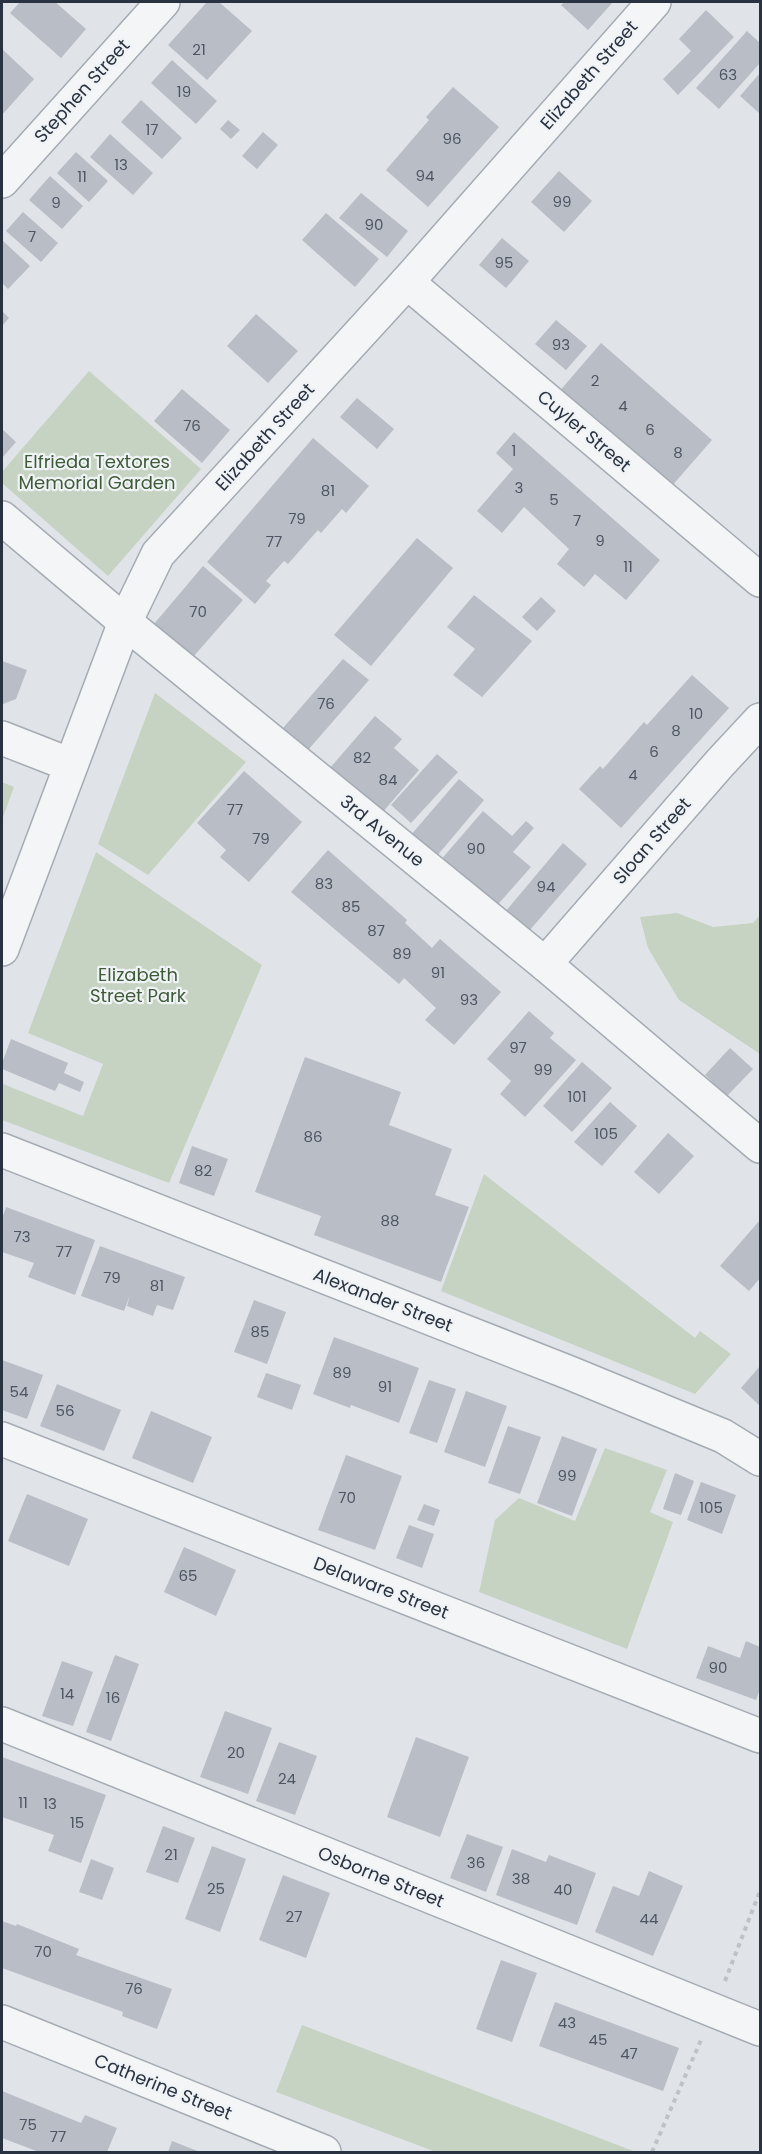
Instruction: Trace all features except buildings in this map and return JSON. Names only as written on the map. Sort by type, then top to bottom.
[{"type":"street","name":"Stephen Street","points":[[2,182],[163,2]]},
{"type":"street","name":"Elizabeth Street","points":[[2,949],[125,622],[158,554],[407,282],[654,2]]},
{"type":"street","name":"Cuyler Street","points":[[407,282],[760,580]]},
{"type":"street","name":"3rd Avenue","points":[[2,518],[125,622],[545,964],[760,1146]]},
{"type":"street","name":"Sloan Street","points":[[545,964],[760,720]]},
{"type":"street","points":[[2,738],[71,765]]},
{"type":"street","name":"Alexander Street","points":[[2,1150],[570,1373],[723,1436],[760,1459]]},
{"type":"street","name":"Delaware Street","points":[[2,1439],[760,1736]]},
{"type":"street","name":"Osborne Street","points":[[2,1724],[760,2029]]},
{"type":"street","name":"Catherine Street","points":[[2,2022],[324,2152]]},
{"type":"path","points":[[724,1983],[760,1891]]},
{"type":"path","points":[[652,2152],[701,2039]]},
{"type":"green space","name":"Elfrieda Textores Memorial Garden","points":[[89,371],[201,469],[108,576],[2,483],[2,472]]},
{"type":"green space","points":[[155,693],[246,762],[148,875],[98,844]]},
{"type":"green space","points":[[2,782],[14,787],[2,820]]},
{"type":"green space","name":"Elizabeth Street Park","points":[[96,852],[262,965],[169,1183],[2,1120],[3,1084],[83,1116],[103,1064],[28,1033]]},
{"type":"green space","points":[[677,913],[713,927],[753,923],[760,915],[760,1054],[679,1000],[648,948],[640,917]]},
{"type":"green space","points":[[484,1174],[695,1338],[700,1331],[731,1354],[695,1394],[441,1291]]},
{"type":"green space","points":[[605,1448],[667,1470],[650,1512],[673,1522],[627,1649],[479,1592],[495,1520],[519,1498],[575,1521]]},
{"type":"green space","points":[[302,2025],[636,2152],[436,2152],[276,2092]]}]
